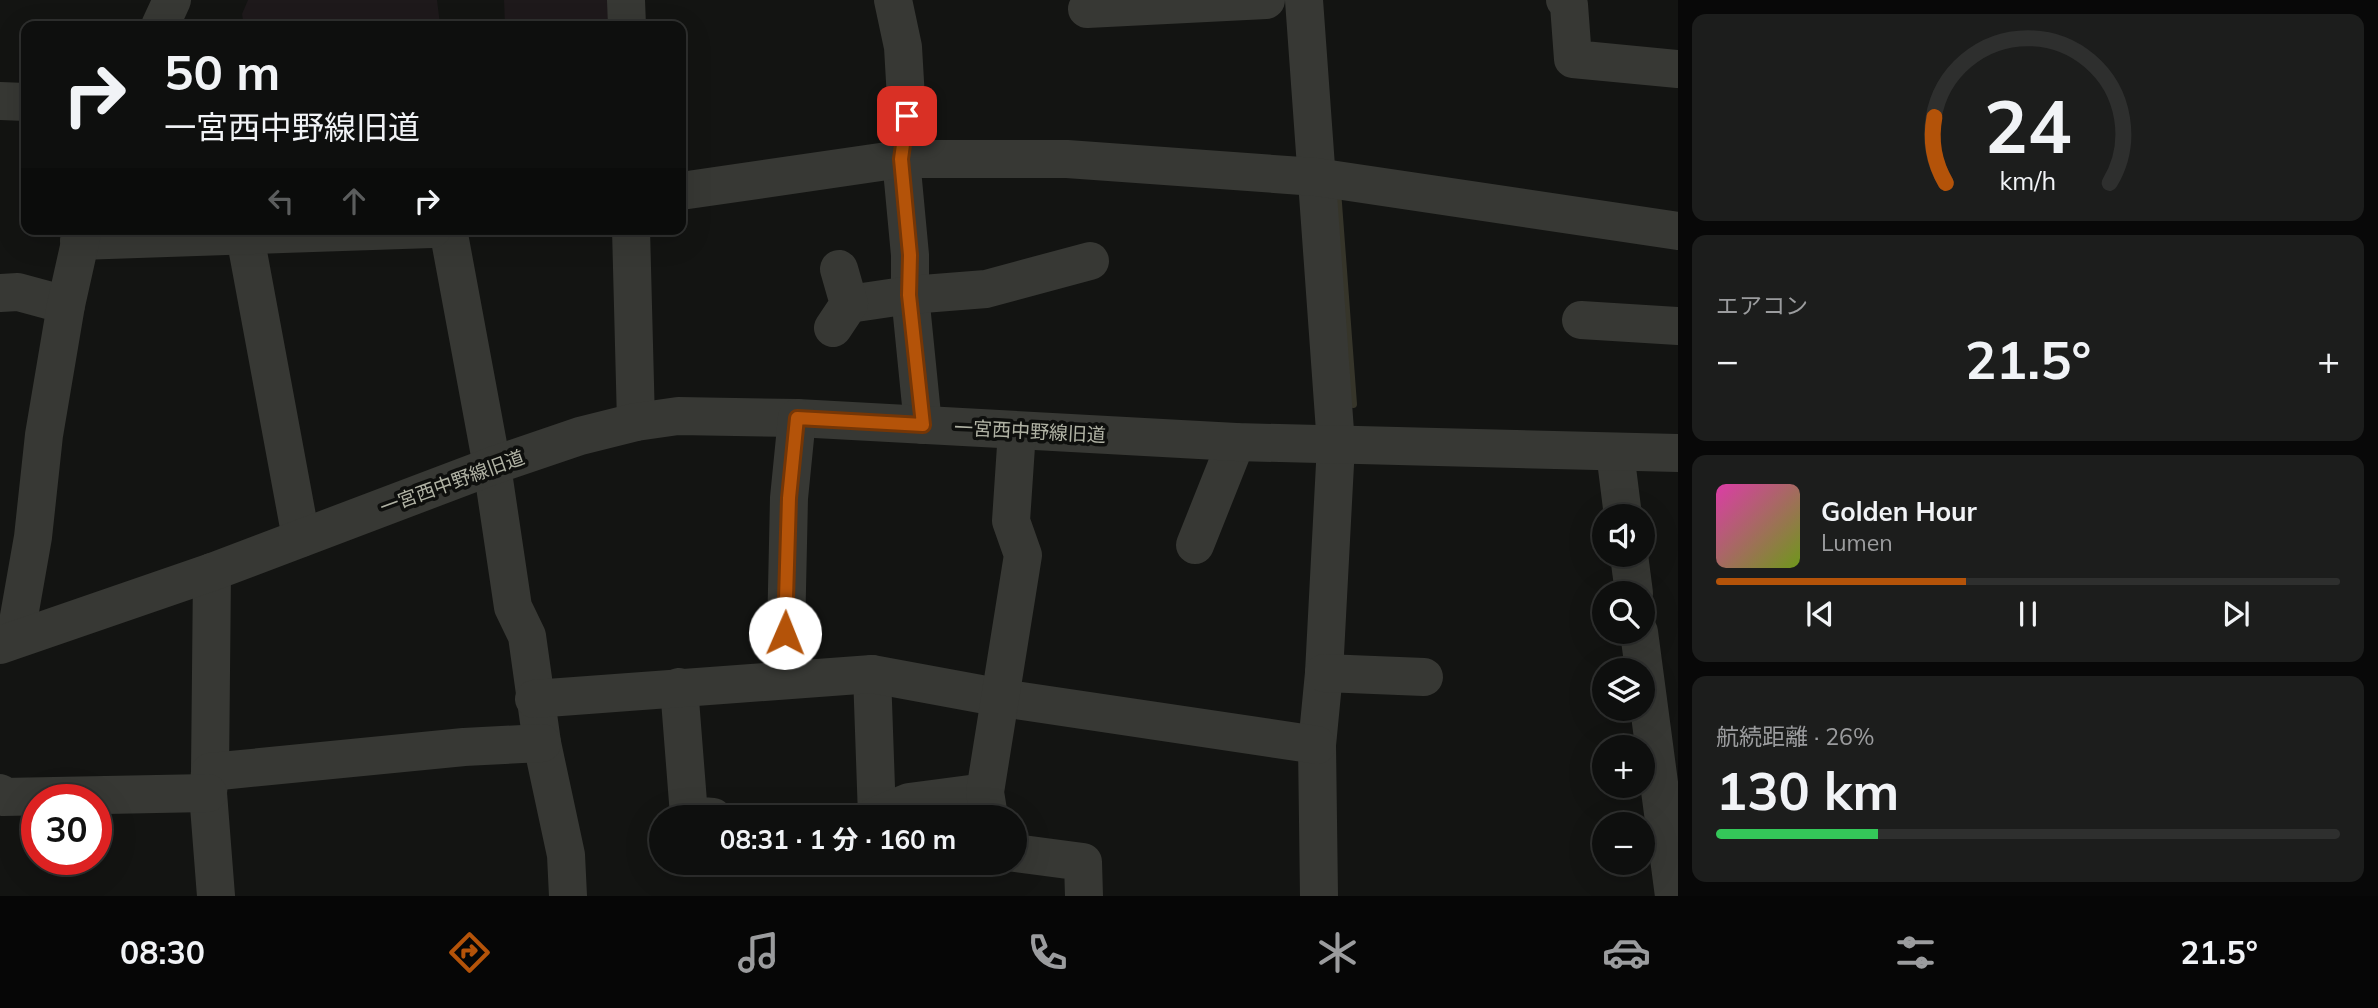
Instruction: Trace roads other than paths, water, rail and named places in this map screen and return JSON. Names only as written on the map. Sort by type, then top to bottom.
[{"type":"street","points":[[162,21],[172,0]]},
{"type":"street","points":[[626,0],[626,21]]},
{"type":"street","points":[[893,0],[903,47],[907,116],[901,159],[910,255],[909,295],[923,425]]},
{"type":"street","points":[[1087,9],[1266,0]]},
{"type":"street","points":[[1304,0],[1336,445],[1325,673],[1317,745],[1319,896]]},
{"type":"street","points":[[1565,0],[1569,5],[1573,59],[1678,69]]},
{"type":"street","points":[[0,101],[21,102]]},
{"type":"street","points":[[686,190],[901,159],[1067,159],[1316,177],[1678,231]]},
{"type":"street","points":[[8,642],[33,537],[44,435],[81,235],[272,235]]},
{"type":"street","points":[[449,235],[492,467],[513,607],[527,636],[534,699],[566,855],[568,896]]},
{"type":"street","points":[[631,235],[636,422]]},
{"type":"street","points":[[245,236],[301,538]]},
{"type":"street","points":[[840,300],[986,289],[1090,261]]},
{"type":"street","points":[[0,293],[18,292],[66,305]]},
{"type":"street","points":[[1581,320],[1678,326]]},
{"type":"street","name":"一宮西中野線旧道","points":[[8,642],[212,572],[580,436],[636,422],[678,416],[797,418],[1236,442],[1678,453]]},
{"type":"street","points":[[785,680],[789,498],[797,418]]},
{"type":"street","points":[[902,805],[909,802],[987,804],[1023,555],[1011,521],[1017,431]]},
{"type":"street","points":[[1195,545],[1236,442]]},
{"type":"street","points":[[1615,452],[1622,504]]},
{"type":"street","points":[[212,572],[209,783],[216,896]]},
{"type":"street","points":[[1641,644],[1674,896]]},
{"type":"street","points":[[1325,673],[1424,677]]},
{"type":"street","points":[[534,699],[872,674],[1002,698],[1317,745]]},
{"type":"street","points":[[872,674],[875,805]]},
{"type":"street","points":[[678,687],[688,805]]},
{"type":"street","points":[[0,793],[3,797],[209,783],[464,747],[542,743]]},
{"type":"street","points":[[1027,855],[1083,862],[1084,896]]},
{"type":"waterway","points":[[1337,190],[1353,404]]}]
